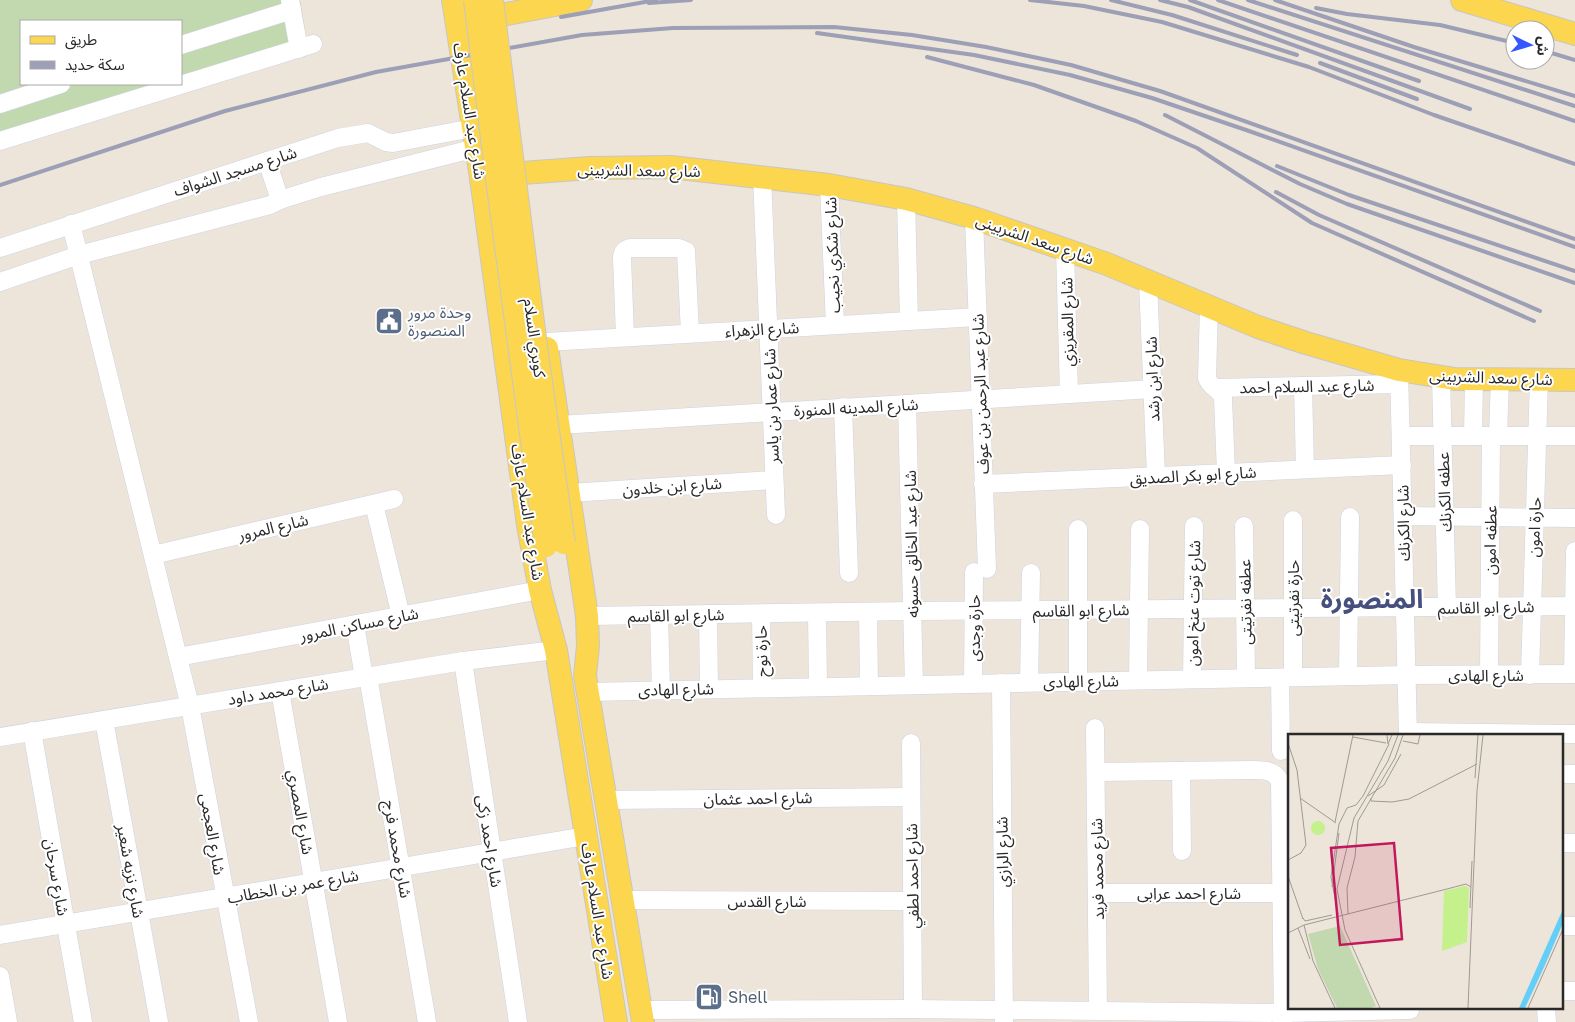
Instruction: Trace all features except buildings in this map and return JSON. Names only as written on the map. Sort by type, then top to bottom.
[{"type":"main road","name":"شارع عبد السلام عارف","points":[[453,0],[480,178],[528,525],[540,590],[556,650],[616,1022]]},
{"type":"main road","name":"كوبري السلام","points":[[475,0],[497,179],[555,545],[586,684]]},
{"type":"main road","points":[[498,5],[581,0]]},
{"type":"main road","points":[[1462,0],[1575,34]]},
{"type":"main road","name":"شارع عبد السلام عارف","points":[[498,5],[587,616],[586,684],[642,1016]]},
{"type":"main road","name":"كوبري السلام","points":[[498,5],[537,354],[555,545],[553,602],[556,650]]},
{"type":"main road","name":"شارع سعد الشربينى","points":[[480,178],[590,168],[671,167],[829,185],[906,199],[974,218],[1066,249],[1107,264],[1258,327],[1399,377],[1575,380]]},
{"type":"main road","points":[[528,525],[573,519]]},
{"type":"street","points":[[182,44],[291,5],[306,46],[182,84]]},
{"type":"street","points":[[0,104],[58,85]]},
{"type":"street","points":[[0,141],[180,85]]},
{"type":"street","name":"شارع مسجد الشواف","points":[[0,248],[338,138],[368,133],[386,142],[393,143],[474,138]]},
{"type":"street","points":[[0,282],[79,255],[270,205],[280,200],[474,138]]},
{"type":"street","points":[[268,161],[280,200]]},
{"type":"street","name":"شارع عمار بن ياسر","points":[[762,176],[776,515]]},
{"type":"street","name":"شارع شكري نجيب","points":[[829,185],[835,325]]},
{"type":"street","points":[[906,199],[909,321]]},
{"type":"street","name":"شارع عبد الرحمن بن عوف","points":[[974,218],[983,484],[980,570]]},
{"type":"street","name":"شارع العجمى","points":[[71,224],[190,706],[249,1022]]},
{"type":"street","points":[[625,338],[622,257],[623,252],[631,248],[679,248],[686,250],[688,254],[690,334]]},
{"type":"street","name":"شارع المقريزي","points":[[1066,249],[1069,394]]},
{"type":"street","name":"شارع ابن رشد","points":[[1148,282],[1156,476]]},
{"type":"street","points":[[1209,307],[1207,378],[1211,386],[1216,388],[1223,398],[1226,473]]},
{"type":"street","name":"شارع الزهراء","points":[[546,342],[978,317]]},
{"type":"street","name":"شارع عبد السلام احمد","points":[[1216,388],[1303,386],[1399,377]]},
{"type":"street","name":"شارع الكرنك","points":[[1399,377],[1408,734]]},
{"type":"street","name":"عطفه الكرنك","points":[[1441,377],[1447,608]]},
{"type":"street","points":[[1473,436],[1474,379]]},
{"type":"street","name":"عطفه امون","points":[[1489,675],[1491,517],[1500,379]]},
{"type":"street","name":"حارة امون","points":[[1530,675],[1539,379]]},
{"type":"street","points":[[1303,386],[1305,469]]},
{"type":"street","name":"شارع المدينه المنورة","points":[[559,425],[1153,389]]},
{"type":"street","name":"شارع عبد الخالق حسونه","points":[[907,404],[914,685]]},
{"type":"street","points":[[843,407],[849,572]]},
{"type":"street","points":[[1401,436],[1575,436]]},
{"type":"street","name":"شارع ابو بكر الصديق","points":[[983,484],[1402,465]]},
{"type":"street","name":"شارع ابن خلدون","points":[[569,493],[774,480]]},
{"type":"street","name":"شارع المرور","points":[[153,555],[394,499]]},
{"type":"street","points":[[374,504],[401,616]]},
{"type":"street","points":[[1403,516],[1575,518]]},
{"type":"street","points":[[1348,676],[1350,517]]},
{"type":"street","name":"حارة نفرتيتى","points":[[1281,751],[1293,608],[1293,520]]},
{"type":"street","name":"شارع توت عنخ امون","points":[[1192,679],[1194,526]]},
{"type":"street","name":"عطفه نفرتيتى","points":[[1244,526],[1246,678]]},
{"type":"street","points":[[1078,529],[1078,682]]},
{"type":"street","points":[[1138,680],[1140,529]]},
{"type":"street","points":[[1574,674],[1575,551]]},
{"type":"street","name":"حارة وجدى","points":[[973,684],[974,611],[980,570]]},
{"type":"street","points":[[1029,682],[1031,573]]},
{"type":"street","name":"شارع مساكن المرور","points":[[178,657],[540,590]]},
{"type":"street","name":"شارع ابو القاسم","points":[[587,616],[912,611],[1574,606]]},
{"type":"street","points":[[868,612],[868,686]]},
{"type":"street","points":[[817,613],[818,686]]},
{"type":"street","points":[[708,614],[709,689]]},
{"type":"street","name":"حارة نوح","points":[[761,614],[762,688]]},
{"type":"street","points":[[659,615],[661,690]]},
{"type":"street","name":"شارع محمد فرج","points":[[355,625],[401,868],[427,1022]]},
{"type":"street","name":"شارع محمد داود","points":[[0,737],[366,676],[463,661],[556,650]]},
{"type":"street","name":"شارع احمد زكى","points":[[463,661],[518,1022]]},
{"type":"street","name":"شارع الهادى","points":[[586,684],[661,690],[1287,677],[1574,674]]},
{"type":"street","name":"شارع الرازي","points":[[1001,683],[1004,1016]]},
{"type":"street","name":"شارع المصري","points":[[280,691],[338,1022]]},
{"type":"street","name":"شارع نزيه شعير","points":[[104,720],[159,1022]]},
{"type":"street","name":"شارع محمد فريد","points":[[1095,728],[1098,1010]]},
{"type":"street","name":"شارع سرحان","points":[[32,731],[83,1022]]},
{"type":"street","points":[[1408,734],[1575,734]]},
{"type":"street","name":"شارع احمد لطفي","points":[[911,742],[913,1009]]},
{"type":"street","points":[[1096,772],[1263,770],[1277,776],[1280,781],[1283,1017]]},
{"type":"street","points":[[1181,771],[1182,851]]},
{"type":"street","points":[[1562,774],[1575,774]]},
{"type":"street","name":"شارع احمد عثمان","points":[[605,800],[911,797]]},
{"type":"street","name":"شارع عمر بن الخطاب","points":[[0,935],[586,836]]},
{"type":"street","points":[[1562,843],[1575,843]]},
{"type":"street","name":"شارع احمد عرابى","points":[[1097,893],[1281,893]]},
{"type":"street","name":"شارع القدس","points":[[622,900],[912,901]]},
{"type":"street","points":[[1562,926],[1575,926]]},
{"type":"street","points":[[0,976],[8,1022]]},
{"type":"street","points":[[1562,991],[1575,991]]},
{"type":"street","points":[[642,1016],[913,1009],[1004,1016],[1098,1010],[1283,1017],[1410,1014]]},
{"type":"green space","points":[[0,0],[300,0],[306,36],[182,78],[182,20],[20,20],[20,85],[163,85],[0,141]]},
{"type":"railway","points":[[561,17],[656,0]]},
{"type":"railway","points":[[649,3],[691,0]]},
{"type":"railway","points":[[1030,0],[1084,6],[1162,22],[1309,67],[1434,115],[1575,164]]},
{"type":"railway","points":[[1111,0],[1172,15],[1297,55]]},
{"type":"railway","points":[[1160,0],[1188,7],[1470,109]]},
{"type":"railway","points":[[1190,0],[1419,81]]},
{"type":"railway","points":[[1218,0],[1575,121]]},
{"type":"railway","points":[[1248,0],[1575,106]]},
{"type":"railway","points":[[1275,0],[1414,47],[1575,96]]},
{"type":"railway","points":[[1316,8],[1347,14],[1440,25],[1505,41]]},
{"type":"railway","points":[[0,185],[225,111],[376,72],[582,35],[673,28],[834,27],[912,35],[986,47],[1071,65],[1160,91],[1575,239]]},
{"type":"railway","points":[[817,33],[974,55],[1070,75],[1152,98],[1575,247]]},
{"type":"railway","points":[[1555,54],[1575,60]]},
{"type":"railway","points":[[927,57],[1034,85],[1136,121],[1197,148],[1312,223],[1534,321]]},
{"type":"railway","points":[[1320,63],[1417,99]]},
{"type":"railway","points":[[1165,115],[1300,184],[1347,204],[1575,283]]},
{"type":"railway","points":[[1277,166],[1349,195],[1575,271]]},
{"type":"railway","points":[[1276,192],[1319,215],[1540,311]]},
{"type":"place","name":"وحدة مرور المنصورة","points":[[389,321]]},
{"type":"place","name":"Shell","points":[[709,997]]},
{"type":"district","name":"المنصورة","points":[[1372,599]]}]
